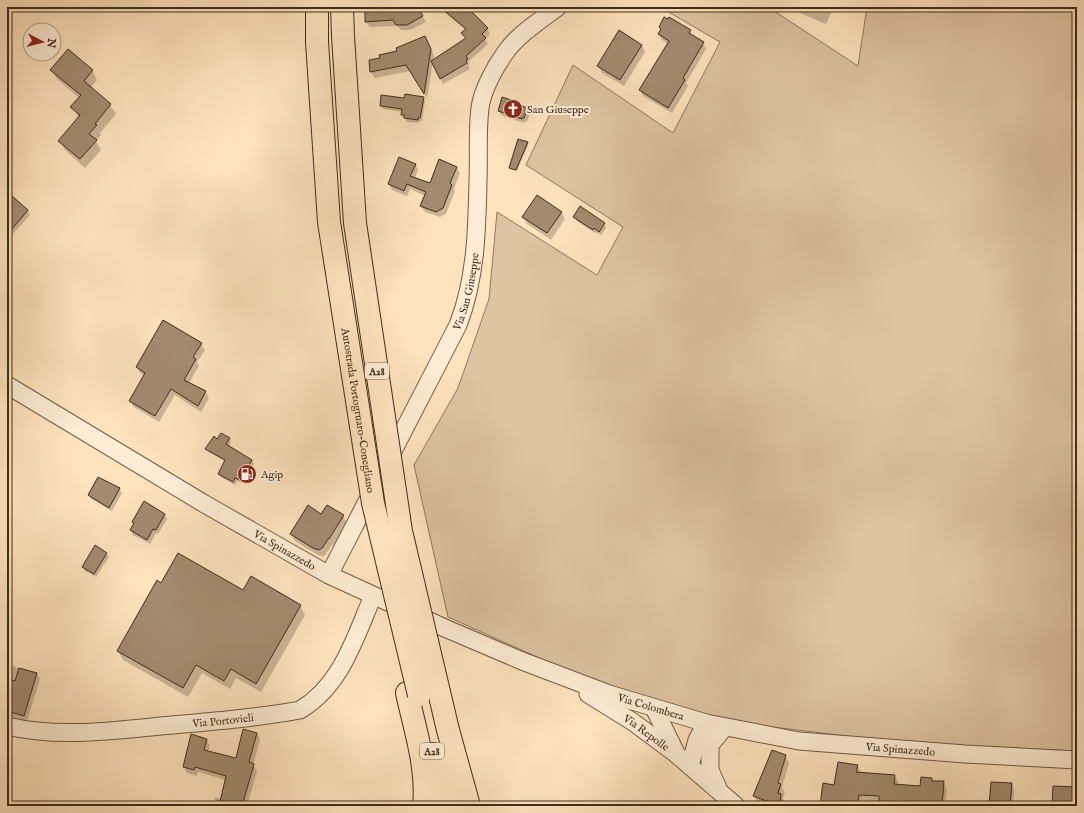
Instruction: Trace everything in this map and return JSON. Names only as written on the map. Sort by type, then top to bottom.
[{"type":"highway","name":"Autostrada Portogruaro-Conegliano","points":[[317,7],[317,42],[330,222],[373,503],[380,580],[413,694]]},
{"type":"highway","name":"A28","points":[[342,7],[342,36],[355,223],[401,531],[449,734],[469,806]]},
{"type":"highway","name":"A28","points":[[413,694],[446,806]]},
{"type":"highway","points":[[413,694],[422,760],[425,796],[424,806]]},
{"type":"highway","points":[[449,734],[476,791],[480,806]]},
{"type":"street","name":"Via San Giuseppe","points":[[329,575],[458,325],[465,306],[470,285],[475,247],[480,106],[490,78],[506,51],[529,29],[558,7]]},
{"type":"street","name":"Via Spinazzedo","points":[[7,384],[203,503],[329,575],[447,629],[578,683]]},
{"type":"street","name":"Via Portovieli","points":[[7,726],[54,733],[86,732],[190,723],[300,710],[312,703],[322,694],[332,681],[347,657],[373,596]]},
{"type":"street","name":"Via Colombera","points":[[578,683],[654,708],[725,727]]},
{"type":"street","name":"Via Repolle","points":[[578,683],[594,699],[634,722],[676,754],[736,806]]},
{"type":"street","name":"Via Repolle","points":[[654,708],[676,754]]},
{"type":"street","points":[[690,766],[697,740],[706,723]]},
{"type":"street","name":"Via Spinazzedo","points":[[725,727],[799,741],[965,754],[1077,760]]},
{"type":"street","name":"Via Repolle","points":[[719,790],[710,770],[710,745],[725,727]]},
{"type":"shaded area","points":[[660,7],[768,7],[858,66],[867,7],[1077,7],[1077,751],[904,743],[723,721],[577,675],[448,617],[414,465],[458,388],[489,299],[497,212],[597,275],[623,227],[526,165],[573,65],[673,133],[720,42]]},
{"type":"building","points":[[365,7],[418,7],[423,16],[407,25],[396,25],[393,20],[365,22]]},
{"type":"building","points":[[440,7],[467,7],[488,28],[482,34],[486,38],[466,56],[468,59],[466,60],[467,63],[440,79],[431,61],[466,38],[461,33],[466,29]]},
{"type":"building","points":[[664,17],[668,19],[669,17],[691,30],[689,33],[704,42],[683,78],[685,80],[668,108],[639,90],[669,41],[658,34],[661,29],[659,27]]},
{"type":"building","points":[[619,30],[642,45],[620,80],[597,66]]},
{"type":"building","points":[[425,36],[431,49],[424,94],[406,65],[370,72],[369,60],[380,58],[379,55],[397,51],[396,48]]},
{"type":"building","points":[[68,49],[93,70],[84,81],[111,104],[89,134],[97,140],[80,159],[58,141],[80,115],[70,107],[81,95],[50,70],[57,62],[62,62],[62,56]]},
{"type":"building","points":[[405,94],[424,97],[420,118],[418,118],[418,120],[404,118],[404,115],[401,115],[402,109],[380,106],[381,95],[404,98]]},
{"type":"building","name":"San Giuseppe","points":[[502,97],[520,103],[519,105],[528,108],[524,118],[522,119],[498,111]]},
{"type":"building","points":[[518,139],[528,142],[516,170],[509,168]]},
{"type":"building","points":[[399,157],[416,164],[410,176],[430,183],[439,159],[457,167],[450,183],[452,185],[443,208],[436,212],[420,206],[426,192],[407,184],[404,191],[388,184]]},
{"type":"building","points":[[537,195],[562,212],[547,233],[522,217]]},
{"type":"building","points":[[12,196],[28,210],[7,235],[7,201]]},
{"type":"building","points":[[580,206],[605,223],[599,232],[594,228],[593,230],[573,217]]},
{"type":"building","points":[[163,320],[202,343],[193,357],[196,359],[184,380],[206,391],[198,406],[171,389],[155,416],[129,401],[145,373],[136,367]]},
{"type":"building","points":[[221,433],[230,438],[226,444],[252,460],[240,480],[235,478],[233,482],[218,474],[225,460],[205,449],[214,436],[217,439]]},
{"type":"building","points":[[98,477],[120,488],[109,508],[88,495]]},
{"type":"building","points":[[144,501],[165,514],[156,530],[153,529],[147,540],[130,530],[134,523],[132,522]]},
{"type":"building","points":[[308,505],[321,514],[327,505],[344,515],[329,539],[319,550],[290,534]]},
{"type":"building","points":[[95,545],[107,553],[94,574],[82,567]]},
{"type":"building","points":[[178,553],[243,590],[251,576],[301,605],[256,684],[231,669],[224,681],[196,665],[183,688],[117,651],[157,580],[161,583]]},
{"type":"building","points":[[19,668],[37,673],[24,716],[7,711],[7,698],[12,680],[15,681]]},
{"type":"building","points":[[243,729],[257,733],[249,762],[254,764],[242,806],[219,806],[226,776],[195,767],[194,770],[183,767],[191,734],[207,739],[204,750],[236,758]]},
{"type":"building","points":[[772,750],[786,755],[778,783],[781,784],[778,793],[781,794],[780,806],[753,796]]},
{"type":"building","points":[[838,762],[858,765],[856,772],[895,775],[894,784],[920,786],[921,777],[932,778],[932,781],[944,781],[942,806],[879,806],[879,796],[859,795],[858,806],[820,806],[823,783],[834,785]]},
{"type":"building","points":[[991,782],[1012,783],[1010,806],[989,806]]},
{"type":"building","points":[[1053,786],[1077,787],[1077,806],[1052,806]]},
{"type":"place","name":"San Giuseppe","points":[[513,109]]},
{"type":"place","name":"Agip","points":[[247,474]]}]
